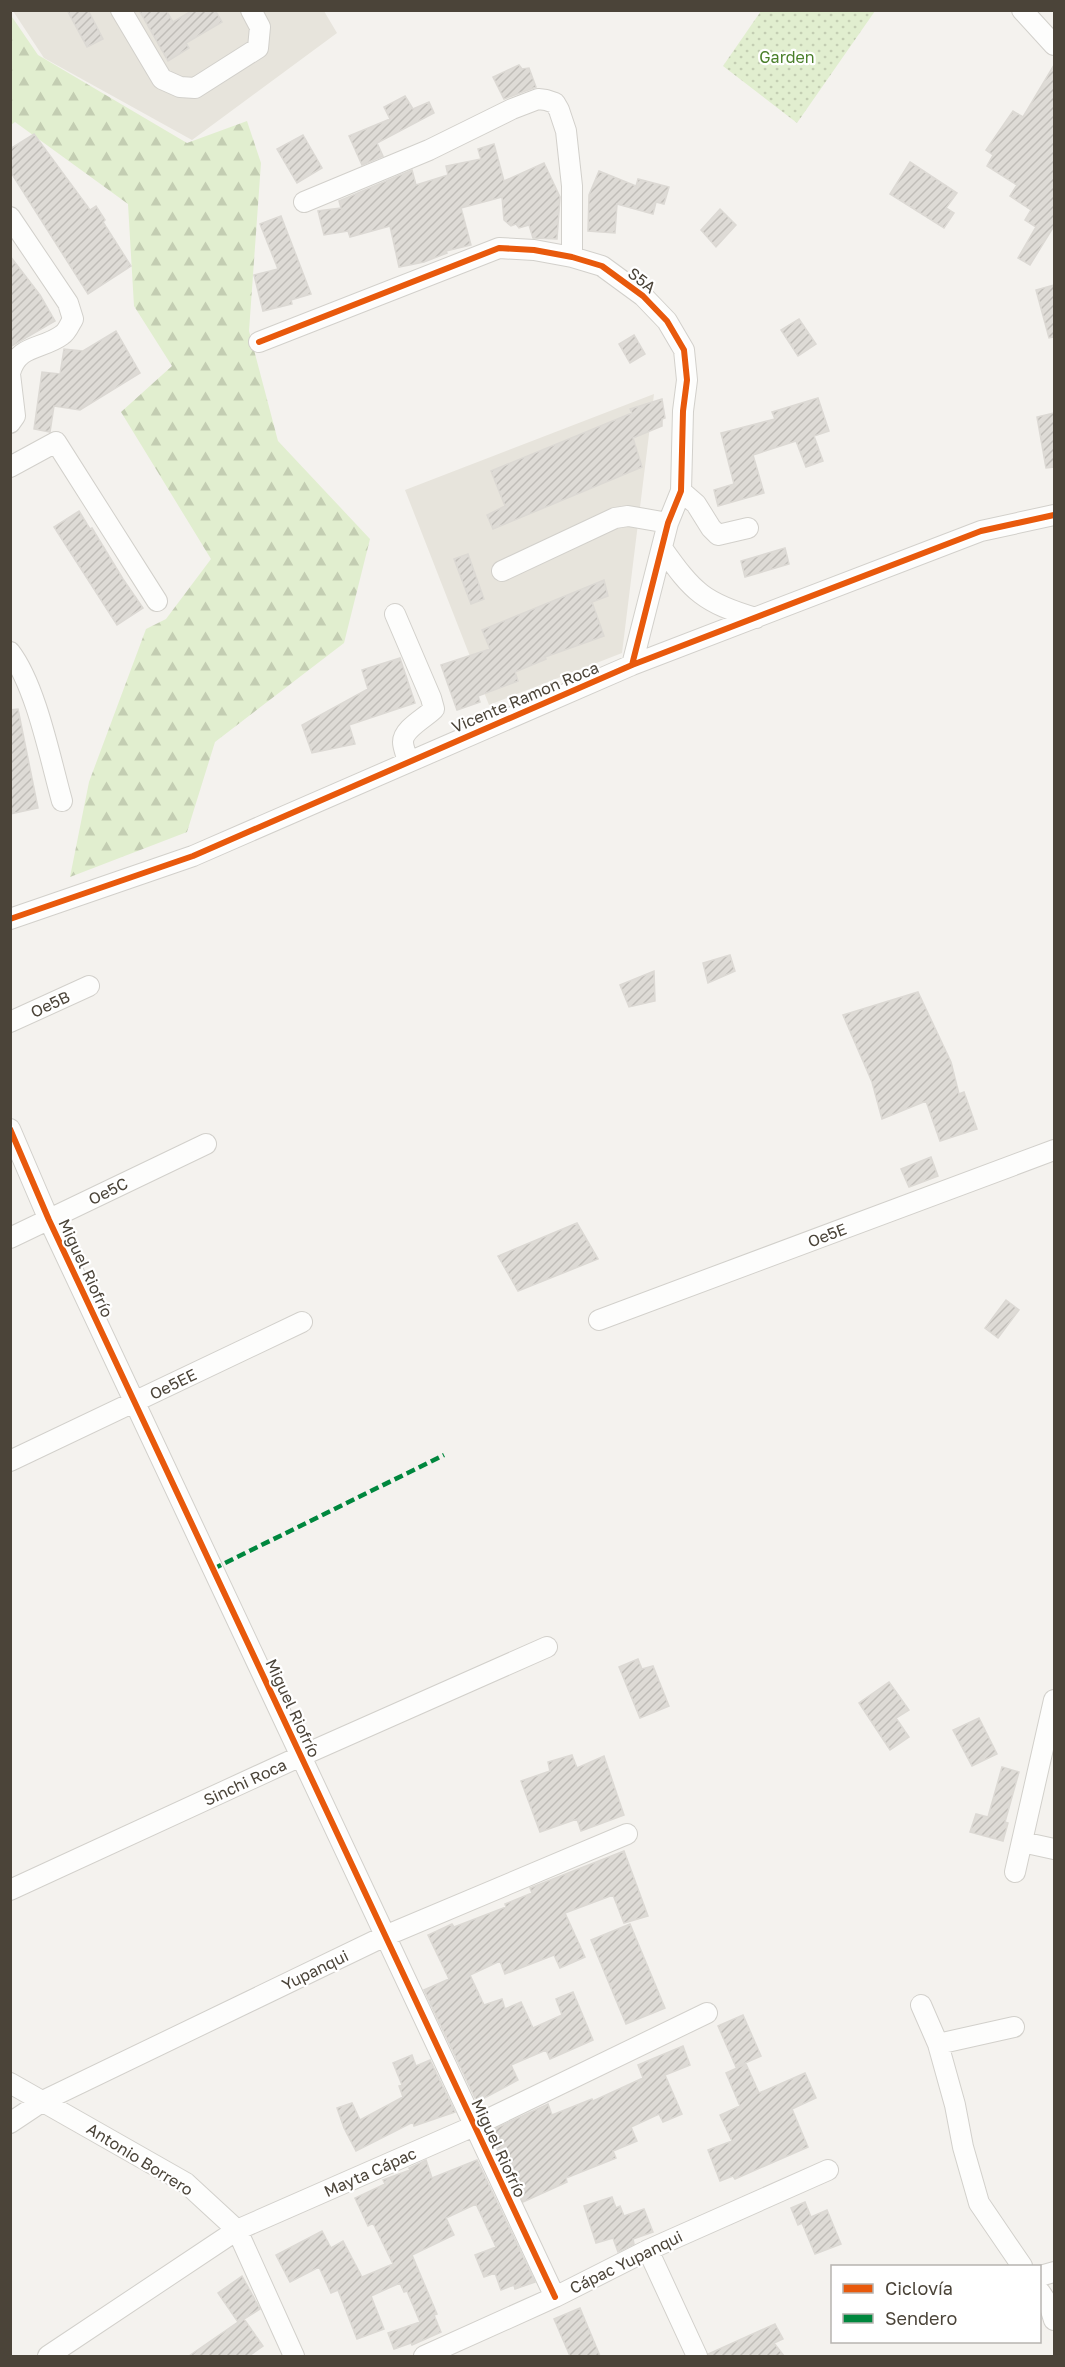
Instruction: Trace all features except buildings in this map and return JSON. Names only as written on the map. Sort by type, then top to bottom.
[{"type":"street","points":[[121,10],[162,79],[180,87],[195,88],[258,48],[260,27],[251,10]]},
{"type":"street","points":[[1022,10],[1054,45]]},
{"type":"street","points":[[304,202],[429,150],[512,109],[538,99],[546,100],[555,103],[566,131],[572,186],[572,257]]},
{"type":"street","points":[[10,217],[68,303],[73,319],[64,334],[25,352],[14,361],[11,379],[15,416],[10,423]]},
{"type":"street","name":"S5A","points":[[259,342],[499,248],[534,250],[572,257],[602,266],[643,296],[667,321],[684,350],[687,380],[683,411],[681,491],[668,523],[633,665]]},
{"type":"street","points":[[10,467],[56,442],[157,601]]},
{"type":"street","points":[[681,491],[696,504],[717,535],[748,528]]},
{"type":"street","name":"Vicente Ramon Roca","points":[[10,919],[192,855],[633,665],[981,531],[1054,515]]},
{"type":"street","points":[[502,572],[615,518],[628,516],[668,523]]},
{"type":"street","points":[[662,548],[684,579],[702,597],[729,610],[756,618]]},
{"type":"street","points":[[395,614],[434,709],[405,735],[403,742],[408,762]]},
{"type":"street","points":[[10,652],[19,663],[32,696],[62,801]]},
{"type":"street","name":"Oe5B","points":[[10,1023],[89,986]]},
{"type":"street","name":"Miguel Riofrío","points":[[10,1129],[49,1220],[555,2297]]},
{"type":"street","name":"Oe5C","points":[[10,1238],[206,1144]]},
{"type":"street","name":"Oe5E","points":[[599,1320],[1054,1150]]},
{"type":"street","name":"Oe5EE","points":[[10,1461],[302,1322]]},
{"type":"street","name":"Sinchi Roca","points":[[10,1890],[301,1756],[547,1647]]},
{"type":"street","points":[[1015,1872],[1054,1700]]},
{"type":"street","name":"Yupanqui","points":[[10,2123],[43,2101],[385,1936],[627,1834]]},
{"type":"street","points":[[1022,1842],[1054,1849]]},
{"type":"street","points":[[921,2005],[938,2044],[979,2203],[1021,2265]]},
{"type":"street","name":"Mayta Cápac","points":[[48,2356],[237,2230],[474,2126],[707,2013]]},
{"type":"street","points":[[938,2044],[1014,2027]]},
{"type":"street","name":"Antonio Borrero","points":[[10,2083],[186,2183],[237,2230],[294,2356]]},
{"type":"street","name":"Cápac Yupanqui","points":[[424,2356],[555,2297],[648,2250],[828,2170]]},
{"type":"street","points":[[648,2250],[697,2356]]},
{"type":"street","points":[[1041,2294],[1050,2307],[1054,2320]]},
{"type":"shaded area","points":[[13,11],[324,11],[337,33],[192,140],[44,58]]},
{"type":"shaded area","points":[[654,394],[622,653],[489,705],[405,490]]},
{"type":"green space","name":"Garden","points":[[761,11],[875,11],[797,123],[723,66]]},
{"type":"green space","points":[[10,14],[38,55],[187,143],[247,121],[261,163],[249,331],[278,441],[370,539],[344,643],[215,742],[187,832],[70,877],[89,782],[146,629],[166,619],[211,559],[121,412],[172,366],[134,306],[128,204],[15,122],[11,125]]},
{"type":"marked path","points":[[213,1569],[444,1455]]},
{"type":"cycle path","points":[[259,342],[499,248],[534,250],[572,257],[602,266],[643,296],[667,321],[684,350],[687,380],[683,411],[681,491],[668,523],[632,665]]},
{"type":"cycle path","points":[[10,919],[193,856],[632,665],[981,531],[1054,515]]},
{"type":"cycle path","points":[[10,1129],[49,1220],[555,2297]]}]
